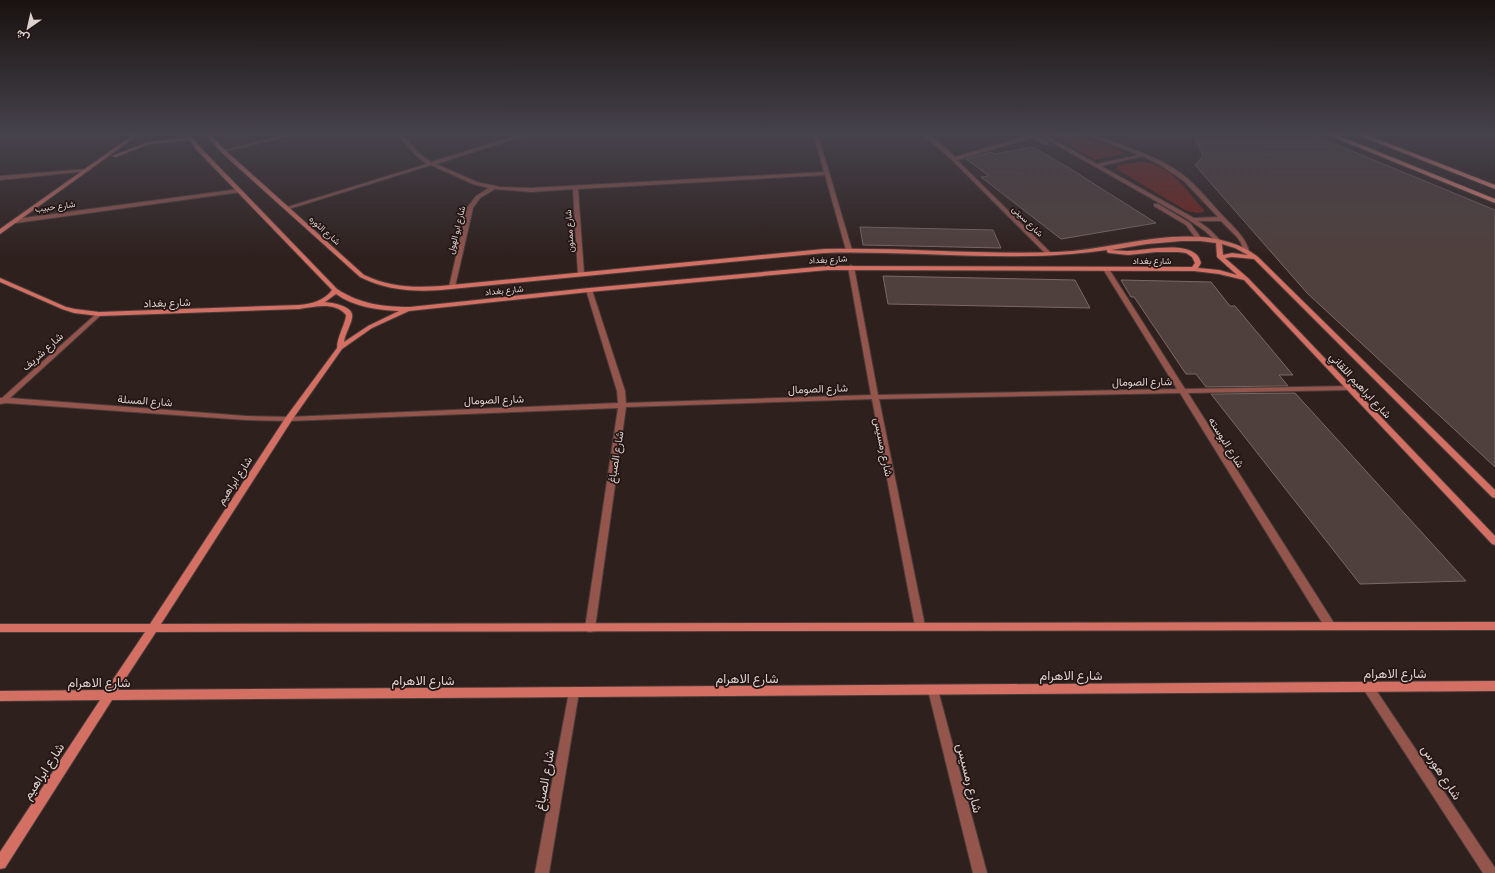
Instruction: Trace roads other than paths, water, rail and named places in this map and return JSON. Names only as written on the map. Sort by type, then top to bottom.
[{"type":"main road","points":[[0,232],[79,176]]},
{"type":"main road","points":[[225,176],[335,290],[344,296],[365,304],[390,308],[410,308]]},
{"type":"main road","name":"شارع الثوره","points":[[251,176],[362,276],[382,285],[400,288],[420,289],[452,287]]},
{"type":"main road","points":[[1432,176],[1495,201]]},
{"type":"main road","points":[[1466,176],[1495,187]]},
{"type":"main road","points":[[0,227],[15,221]]},
{"type":"main road","name":"شارع ابراهيم اللقاني","points":[[1199,239],[1219,242],[1246,251],[1256,258],[1495,495]]},
{"type":"main road","name":"شارع بغداد","points":[[452,287],[808,252],[849,250],[965,254],[1049,254],[1104,250],[1156,241],[1199,239]]},
{"type":"main road","points":[[1219,242],[1220,257],[1236,255],[1256,258]]},
{"type":"main road","points":[[1104,250],[1122,253],[1179,250],[1190,254],[1197,259],[1198,263],[1194,269]]},
{"type":"main road","name":"شارع ابراهيم اللقاني","points":[[1220,257],[1246,280],[1495,542]]},
{"type":"main road","name":"شارع بغداد","points":[[410,308],[812,268],[1194,269],[1219,272],[1246,280]]},
{"type":"main road","name":"شارع بغداد","points":[[0,280],[64,308],[74,311],[99,314],[299,307],[314,304],[330,296],[335,290]]},
{"type":"main road","name":"شارع ابراهيم","points":[[314,304],[336,306],[348,313],[349,319],[342,335],[340,348]]},
{"type":"main road","name":"شارع ابراهيم","points":[[0,863],[289,419],[340,348],[370,327],[410,308]]},
{"type":"main road","points":[[0,628],[1495,626]]},
{"type":"main road","name":"شارع الاهرام","points":[[0,696],[1495,686]]},
{"type":"street","points":[[0,178],[25,176]]},
{"type":"street","points":[[287,208],[393,176]]},
{"type":"street","points":[[458,176],[475,183],[494,188],[523,190],[778,176]]},
{"type":"street","points":[[828,176],[849,250]]},
{"type":"street","name":"شارع سيتى","points":[[971,176],[1049,254]]},
{"type":"street","points":[[1103,176],[1183,220],[1191,227],[1199,239]]},
{"type":"street","name":"شارع ابراهيم اللقاني","points":[[1114,176],[1193,220],[1207,230],[1219,242]]},
{"type":"street","name":"شارع ابراهيم اللقاني","points":[[1181,176],[1243,241],[1246,251]]},
{"type":"street","name":"شارع ممنون","points":[[575,187],[581,274]]},
{"type":"street","name":"شارع ابو الهول","points":[[452,287],[470,208],[478,197],[494,188]]},
{"type":"street","name":"شارع حبيب","points":[[15,221],[239,191]]},
{"type":"street","points":[[1193,220],[1223,219]]},
{"type":"street","name":"شارع رمسيس","points":[[851,267],[920,626]]},
{"type":"street","name":"شارع البوسته","points":[[1106,269],[1330,626]]},
{"type":"street","name":"شارع الصباغ","points":[[589,290],[620,391],[622,405],[590,628]]},
{"type":"street","name":"شارع شريف","points":[[1,402],[99,314]]},
{"type":"street","name":"شارع الصومال","points":[[289,419],[622,405],[875,397],[1349,388]]},
{"type":"street","name":"شارع المسلة","points":[[1,402],[239,418],[289,419]]},
{"type":"street","name":"شارع هورس","points":[[1368,687],[1491,873]]},
{"type":"street","name":"شارع رمسيس","points":[[933,690],[980,873]]},
{"type":"street","name":"شارع الصباغ","points":[[542,873],[574,692]]}]
